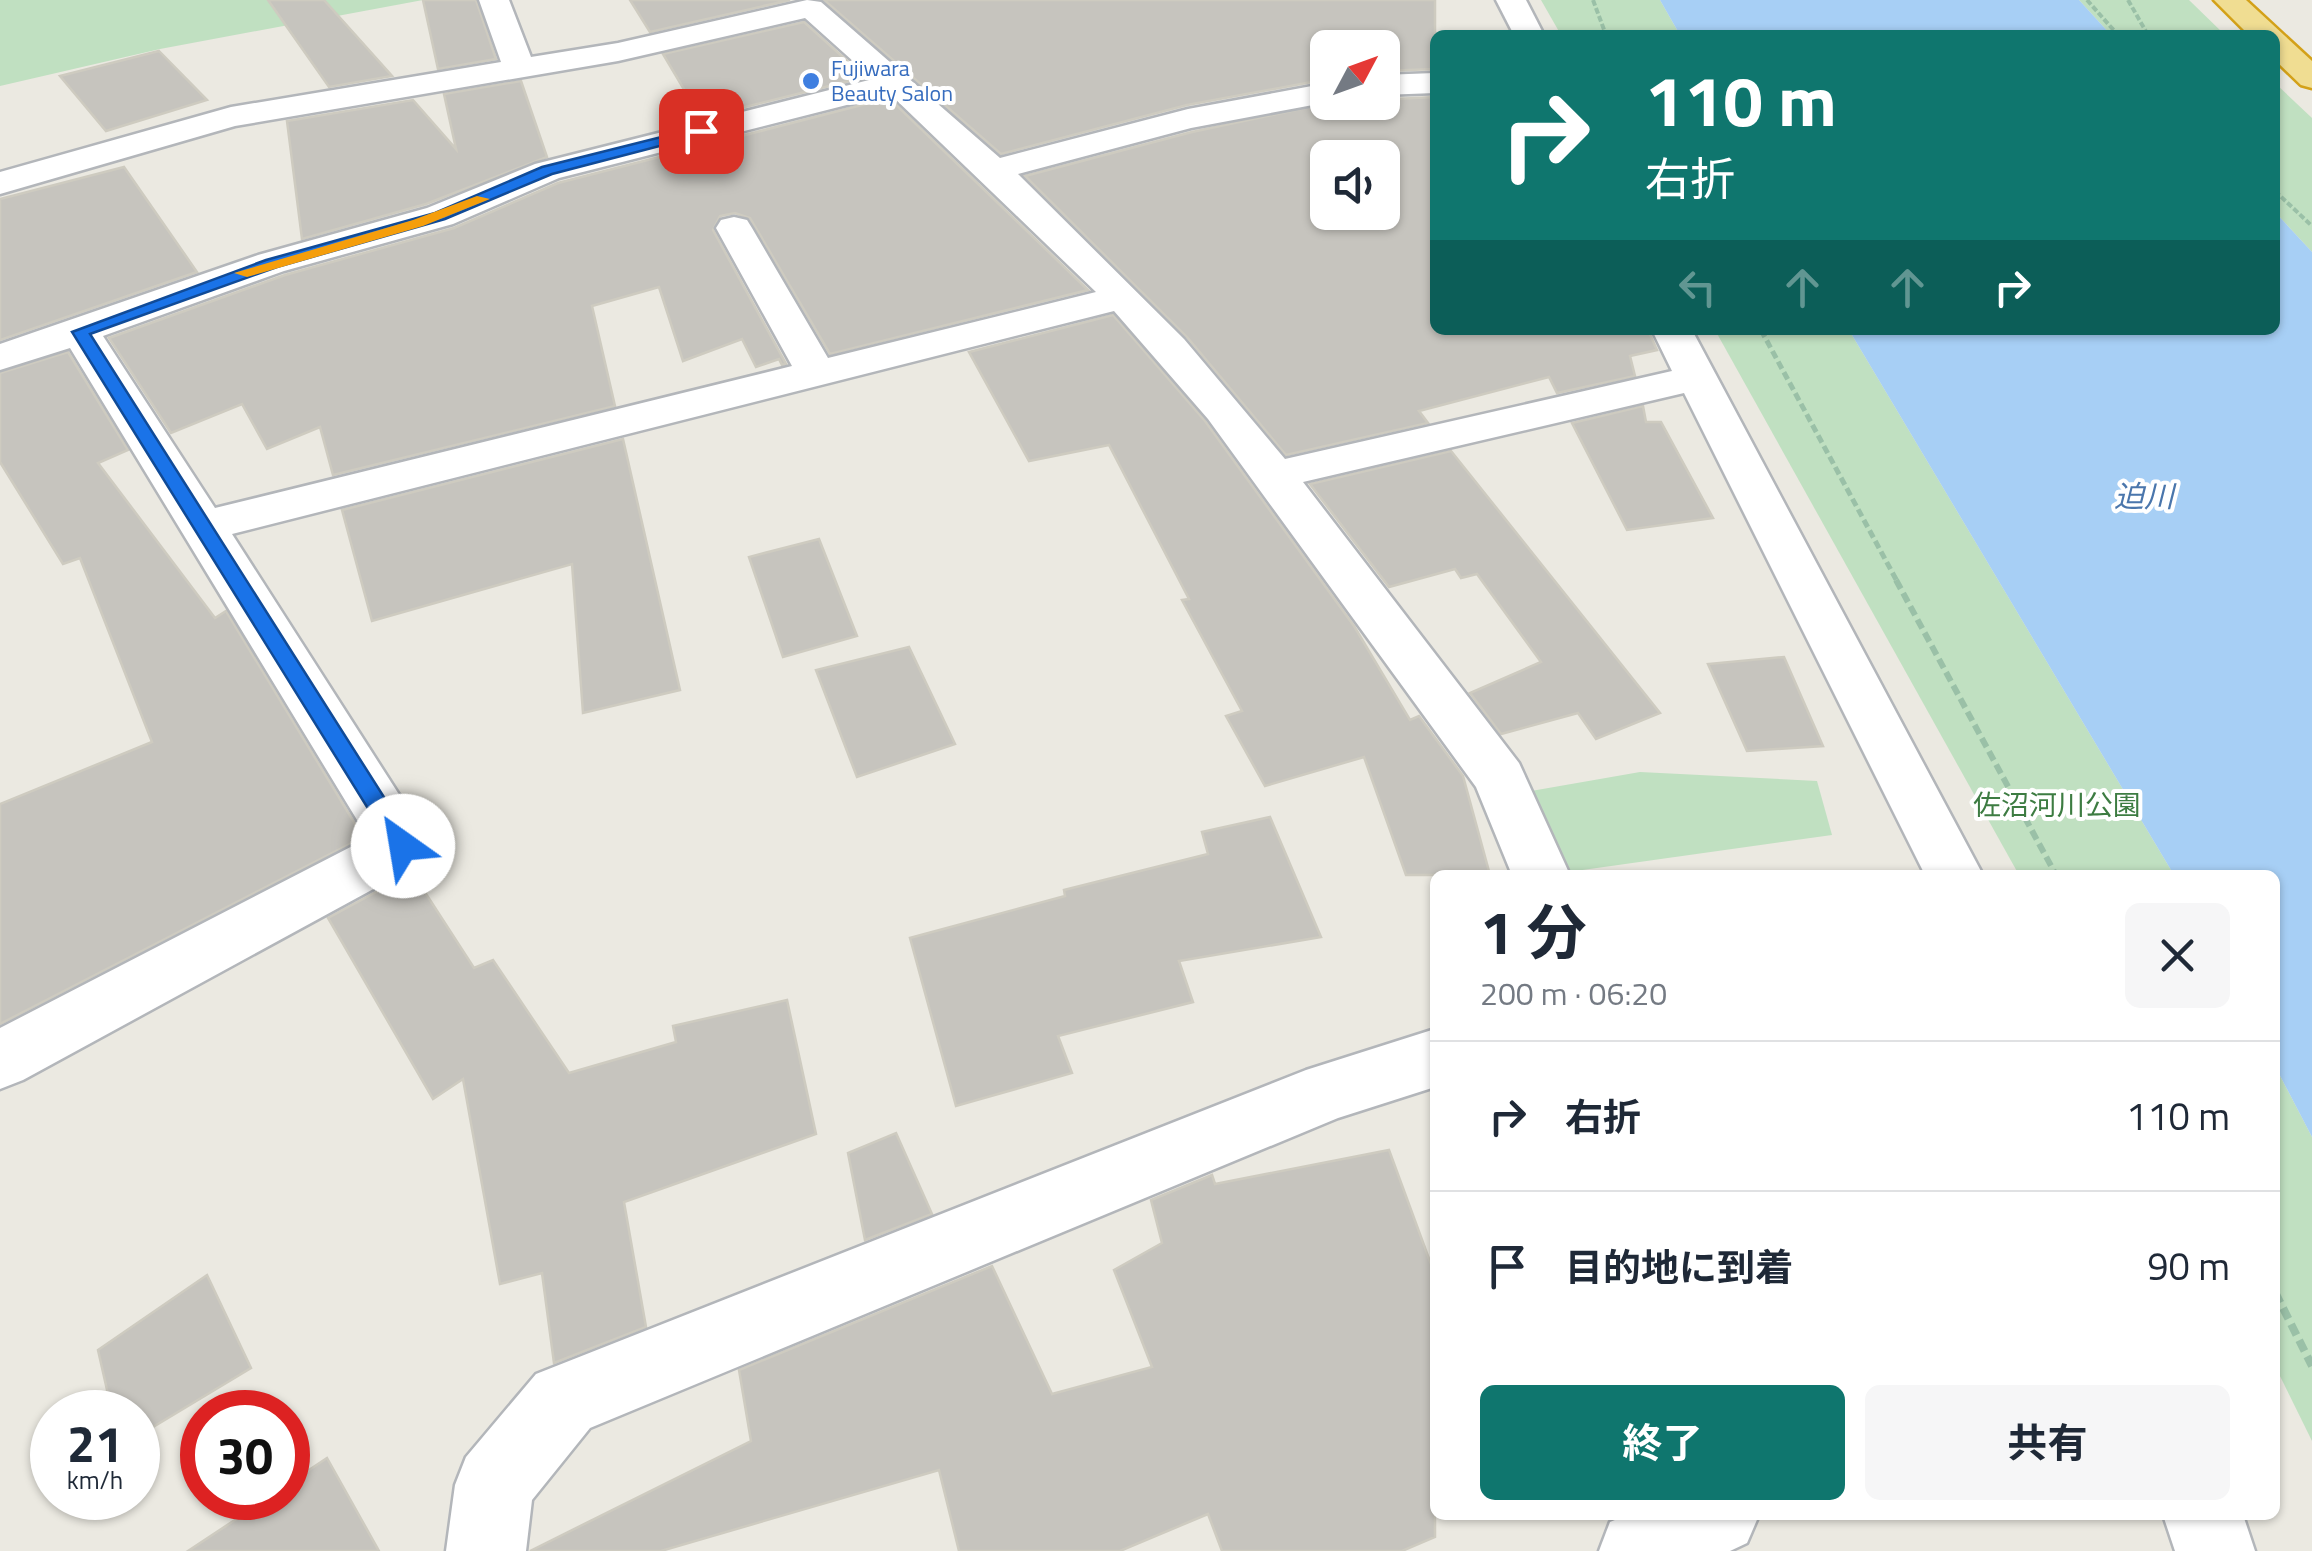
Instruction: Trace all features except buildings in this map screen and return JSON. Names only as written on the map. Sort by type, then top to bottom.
[{"type":"highway","points":[[2230,0],[2262,30]]},
{"type":"highway","points":[[2280,48],[2312,78]]},
{"type":"street","points":[[494,0],[519,68]]},
{"type":"street","points":[[1512,0],[1526,30]]},
{"type":"street","points":[[0,183],[231,117],[683,39],[811,8],[994,170],[1123,297],[1238,426],[1500,778],[1539,870]]},
{"type":"street","points":[[1400,84],[1430,83]]},
{"type":"street","points":[[0,358],[271,263],[440,216],[547,170],[897,84]]},
{"type":"street","points":[[994,170],[1188,119],[1310,96]]},
{"type":"street","points":[[734,228],[816,374]]},
{"type":"street","points":[[203,526],[1123,297]]},
{"type":"street","points":[[0,1060],[403,846],[80,332]]},
{"type":"street","points":[[1674,335],[1951,870]]},
{"type":"street","points":[[1274,476],[1696,378]]},
{"type":"street","points":[[486,1551],[494,1485],[563,1401],[1328,1090],[1430,1059]]},
{"type":"street","points":[[1639,1551],[1708,1520]]},
{"type":"street","points":[[2205,1520],[2215,1551]]},
{"type":"path","points":[[1593,0],[1604,30]]},
{"type":"path","points":[[2087,0],[2114,30]]},
{"type":"path","points":[[2128,0],[2145,30]]},
{"type":"path","points":[[2280,196],[2312,226]]},
{"type":"path","points":[[2304,219],[2312,218]]},
{"type":"path","points":[[1764,335],[2053,870]]},
{"type":"path","points":[[2280,1302],[2312,1366]]},
{"type":"green space","points":[[0,0],[423,0],[160,49],[0,86]]},
{"type":"green space","points":[[1541,0],[1660,0],[1677,30],[1558,30]]},
{"type":"green space","points":[[2079,0],[2189,0],[2220,30],[2106,30]]},
{"type":"green space","points":[[2280,88],[2312,118],[2312,252],[2280,217]]},
{"type":"green space","name":"佐沼河川公園","points":[[1718,335],[1852,335],[2171,870],[2016,870]]},
{"type":"green space","points":[[1640,772],[1817,781],[1832,835],[1583,870],[1545,870],[1508,795]]},
{"type":"green space","points":[[2280,1076],[2312,1137],[2312,1441],[2280,1376]]},
{"type":"water","points":[[1660,0],[2079,0],[2106,30],[1677,30]]},
{"type":"water","name":"迫川","points":[[2280,217],[2312,252],[2312,1137],[2280,1076],[2280,870],[2171,870],[1852,335],[2280,335]]},
{"type":"slow traffic","points":[[242,273],[396,230],[482,199]]},
{"type":"place","name":"Fujiwara Beauty Salon","points":[[811,81]]},
{"type":"route","points":[[403,846],[80,332],[271,263],[440,216],[547,170],[701,131]]}]
